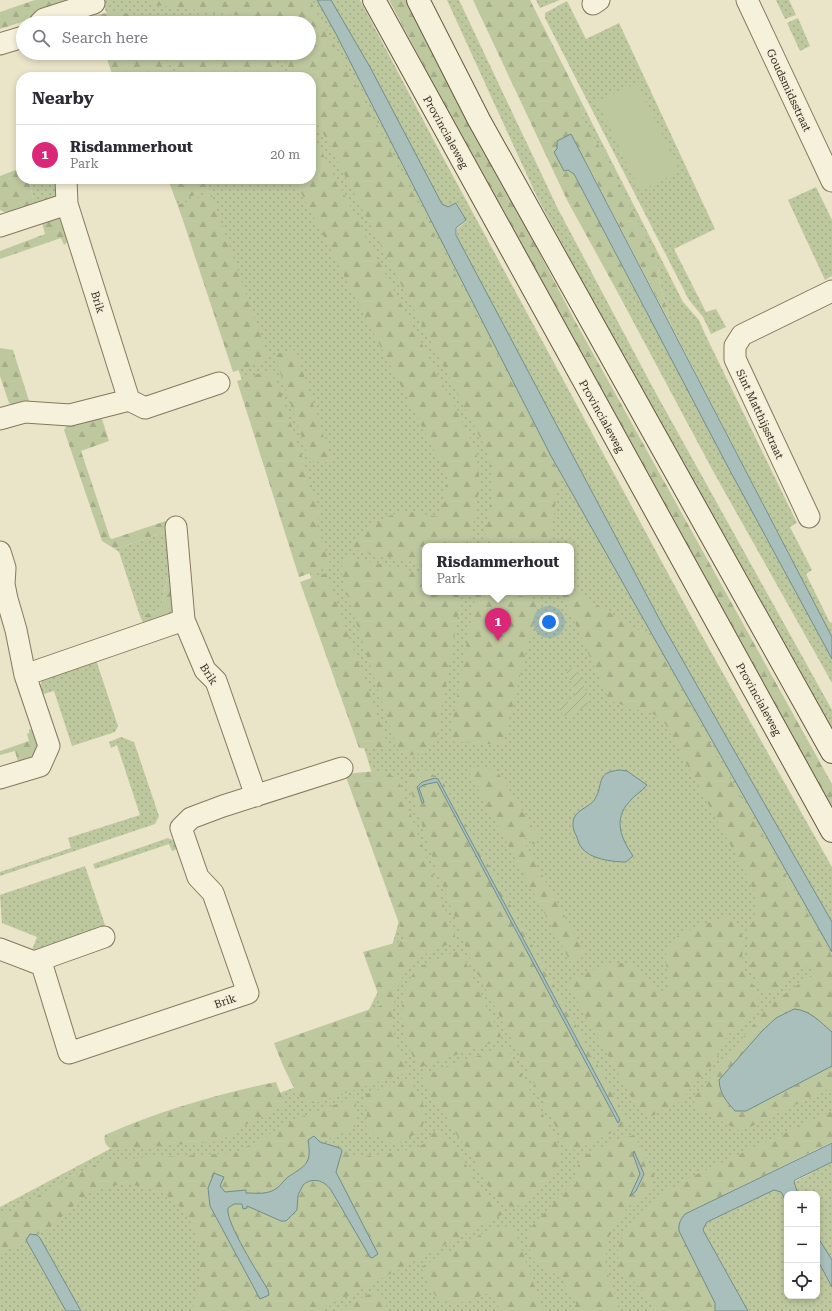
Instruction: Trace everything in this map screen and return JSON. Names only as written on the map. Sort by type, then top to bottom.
[{"type":"main road","name":"Provincialeweg","points":[[374,0],[832,831]]},
{"type":"main road","points":[[418,0],[479,120],[832,752]]},
{"type":"street","name":"Goudsmidsstraat","points":[[747,0],[832,181]]},
{"type":"street","points":[[53,16],[94,3]]},
{"type":"street","points":[[0,44],[16,39]]},
{"type":"street","name":"Brik","points":[[66,184],[66,204],[129,400]]},
{"type":"street","points":[[0,226],[66,204]]},
{"type":"street","name":"Sint Matthijsstraat","points":[[809,517],[734,359],[735,351],[742,335],[832,291]]},
{"type":"street","points":[[0,419],[25,412],[70,415],[129,400],[145,408],[219,383]]},
{"type":"street","name":"Brik","points":[[176,528],[184,620],[205,670],[216,681],[256,796]]},
{"type":"street","points":[[0,552],[5,568],[4,584],[7,599],[16,630],[25,675],[49,746],[40,766],[0,778]]},
{"type":"street","points":[[25,675],[184,620]]},
{"type":"street","name":"Brik","points":[[0,949],[42,965],[69,1052],[248,993],[214,893],[198,877],[181,828],[191,818],[342,768]]},
{"type":"street","points":[[34,962],[104,937]]},
{"type":"green space","points":[[35,0],[91,0],[41,16],[16,16],[16,24],[0,29],[0,12]]},
{"type":"green space","points":[[102,0],[327,0],[832,943],[832,1137],[685,1205],[735,1311],[0,1311],[0,1207],[125,1141],[274,1095],[339,1071],[381,985],[408,889],[290,510],[170,184],[316,184],[316,72],[128,72],[124,60],[316,60],[316,16],[108,16]]},
{"type":"green space","points":[[151,0],[310,0],[560,474],[549,543],[484,543],[493,487],[493,473],[485,447],[316,120],[316,72],[291,72],[285,60],[316,60],[316,16],[241,16],[156,5],[152,3]]},
{"type":"green space","points":[[331,0],[360,0],[440,152],[697,627],[832,867],[832,922],[662,624],[457,237],[457,229],[466,221],[457,203],[447,207],[442,204]]},
{"type":"green space","points":[[389,0],[407,0],[575,321],[832,784],[832,814],[498,206]]},
{"type":"green space","points":[[447,0],[459,0],[558,209],[653,388],[832,710],[832,733],[641,391],[537,197]]},
{"type":"green space","points":[[473,0],[530,0],[586,111],[581,117],[611,166],[658,263],[659,281],[671,325],[585,160],[558,144],[564,171],[568,170],[574,174],[632,285],[618,293],[567,200]]},
{"type":"green space","points":[[536,0],[560,0],[540,8]]},
{"type":"green space","points":[[776,0],[789,0],[796,15],[785,19]]},
{"type":"green space","points":[[567,1],[586,39],[619,23],[715,229],[674,249],[706,312],[716,309],[726,327],[711,334],[703,317],[689,300],[545,18],[545,13]]},
{"type":"green space","points":[[117,12],[143,16],[92,16]]},
{"type":"green space","points":[[798,18],[810,46],[800,51],[787,23]]},
{"type":"green space","points":[[107,60],[166,60],[170,72],[111,72]]},
{"type":"green space","points":[[172,60],[274,60],[280,72],[183,72],[176,71]]},
{"type":"green space","points":[[637,83],[680,171],[640,191],[597,102]]},
{"type":"green space","points":[[586,111],[683,302],[699,320],[797,523],[790,527],[812,570],[806,574],[830,623],[832,622],[832,637],[671,325],[659,281],[658,263],[581,117]]},
{"type":"green space","points":[[316,141],[465,427],[476,451],[480,483],[470,543],[422,543],[422,564],[347,548],[375,524],[391,515],[409,512],[440,517],[448,477],[297,184],[316,184]]},
{"type":"green space","points":[[16,170],[16,184],[30,184],[34,204],[8,214],[0,210],[0,176]]},
{"type":"green space","points":[[30,184],[61,184],[62,195],[34,204]]},
{"type":"green space","points":[[171,184],[208,184],[210,190],[176,201]]},
{"type":"green space","points":[[816,187],[832,220],[832,276],[825,280],[788,200]]},
{"type":"green space","points":[[211,193],[269,360],[233,372],[178,205]]},
{"type":"green space","points":[[58,217],[63,218],[70,240],[64,245],[61,238],[0,259],[0,251],[45,234],[42,223]]},
{"type":"green space","points":[[632,285],[832,659],[832,683],[713,471],[618,293]]},
{"type":"green space","points":[[0,348],[13,350],[30,404],[17,406],[9,403],[0,376]]},
{"type":"green space","points":[[296,350],[321,430],[333,462],[310,462],[274,354]]},
{"type":"green space","points":[[273,369],[320,511],[317,525],[331,566],[299,577],[237,381]]},
{"type":"green space","points":[[101,416],[109,441],[81,451],[110,538],[112,539],[166,521],[168,531],[115,549],[102,541],[64,430],[67,425]]},
{"type":"green space","points":[[168,531],[173,565],[167,578],[161,609],[140,616],[119,552],[115,549]]},
{"type":"green space","points":[[349,557],[422,573],[422,595],[461,595],[437,737],[427,752],[406,755],[400,752],[397,748],[342,579],[342,560]]},
{"type":"green space","points":[[173,565],[176,614],[145,627],[140,616],[161,609],[167,578]]},
{"type":"green space","points":[[326,573],[388,745],[382,749],[359,748],[300,582]]},
{"type":"green space","points":[[574,591],[653,639],[703,731],[832,956],[832,1032],[818,1019],[806,1012],[744,1052],[719,1081],[746,1111],[832,1066],[832,1087],[746,1129],[738,1130],[700,1110],[696,1107],[693,1099],[770,1004],[815,973],[810,964],[793,975],[778,989],[770,992],[762,990],[750,967],[748,933],[746,929],[757,909],[755,893],[746,874],[663,720],[651,713],[629,709],[628,707],[609,700],[563,596],[574,595]]},
{"type":"green space","points":[[475,595],[515,595],[539,600],[503,745],[449,741]]},
{"type":"green space","points":[[96,660],[118,726],[115,732],[72,746],[54,691],[40,695],[38,690],[44,677]]},
{"type":"green space","points":[[573,668],[576,669],[589,697],[586,707],[567,717],[563,716],[558,706],[560,700],[572,703],[575,691],[567,670]]},
{"type":"green space","points":[[29,729],[33,730],[39,744],[34,757],[18,762],[15,751],[0,755],[0,751],[29,741],[27,734],[29,733]]},
{"type":"green space","points":[[121,737],[134,742],[159,816],[155,824],[0,876],[0,872],[71,848],[68,838],[140,815],[117,745],[111,748],[109,742]]},
{"type":"green space","points":[[475,766],[497,771],[537,834],[540,832],[534,845],[525,837],[526,846],[586,955],[571,963],[469,772],[472,767]]},
{"type":"green space","points":[[426,770],[442,780],[628,1121],[627,1125],[577,1150],[571,1149],[564,1143],[470,958],[434,862],[409,785],[409,774]]},
{"type":"green space","points":[[376,771],[389,774],[398,779],[457,942],[432,951],[418,959],[405,973],[396,993],[393,1014],[394,1034],[408,1072],[315,1103],[309,1103],[303,1100],[299,1095],[283,1065],[274,1043],[382,1005],[363,952],[405,940],[345,774]]},
{"type":"green space","points":[[168,838],[177,842],[180,848],[172,851],[169,844],[95,869],[93,864]]},
{"type":"green space","points":[[85,866],[105,925],[104,929],[34,952],[32,950],[37,937],[2,923],[0,895]]},
{"type":"green space","points":[[732,916],[743,938],[742,960],[744,969],[758,994],[759,1002],[757,1009],[740,1029],[731,1032],[719,1047],[717,1053],[719,1057],[680,1101],[652,1116],[646,1117],[637,1107],[567,983],[603,966],[623,963],[632,965],[640,970],[651,985],[661,992],[669,985],[666,954],[674,939],[703,924]]},
{"type":"green space","points":[[460,950],[501,1036],[497,1041],[418,1068],[403,1030],[402,1010],[406,989],[412,976],[418,969]]},
{"type":"green space","points":[[505,1047],[509,1051],[557,1141],[561,1160],[534,1194],[514,1208],[498,1197],[487,1185],[475,1161],[450,1125],[444,1112],[433,1101],[421,1075]]},
{"type":"green space","points":[[410,1079],[424,1109],[424,1123],[420,1129],[400,1143],[385,1141],[366,1131],[366,1094]]},
{"type":"green space","points":[[276,1082],[285,1105],[243,1126],[221,1141],[115,1150],[110,1148],[105,1143],[105,1135],[146,1118],[232,1092]]},
{"type":"green space","points":[[356,1097],[355,1128],[320,1142],[309,1138],[309,1157],[303,1168],[289,1176],[271,1191],[264,1193],[246,1193],[246,1190],[225,1192],[220,1186],[224,1177],[208,1188],[210,1206],[240,1240],[229,1218],[228,1213],[231,1205],[242,1204],[243,1208],[247,1208],[247,1206],[281,1221],[286,1221],[295,1214],[298,1195],[303,1184],[307,1181],[314,1180],[321,1181],[331,1190],[367,1253],[372,1258],[378,1252],[336,1172],[342,1151],[340,1148],[361,1158],[408,1150],[424,1144],[436,1129],[462,1157],[475,1182],[493,1204],[505,1213],[320,1311],[196,1311],[193,1308],[198,1295],[200,1273],[199,1252],[195,1234],[188,1218],[178,1204],[165,1194],[149,1188],[130,1185],[100,1188],[85,1196],[47,1229],[37,1235],[34,1234],[0,1255],[0,1217],[75,1175],[106,1160],[235,1153],[301,1117]]},
{"type":"green space","points":[[832,1111],[832,1142],[685,1214],[681,1219],[715,1303],[715,1311],[654,1311],[641,1289],[621,1272],[618,1261],[618,1248],[624,1233],[632,1221],[655,1198],[691,1177]]},
{"type":"green space","points":[[634,1135],[654,1174],[654,1180],[649,1190],[627,1208],[610,1235],[607,1244],[605,1265],[620,1311],[573,1311],[576,1304],[560,1276],[548,1271],[533,1261],[527,1238],[531,1227],[574,1181],[580,1158],[619,1139]]},
{"type":"green space","points":[[832,1162],[832,1260],[820,1241],[820,1191],[797,1191],[794,1182]]},
{"type":"green space","points":[[774,1190],[781,1192],[784,1198],[784,1299],[820,1299],[820,1265],[832,1287],[832,1311],[748,1311],[704,1232],[703,1229],[707,1222]]},
{"type":"green space","points":[[504,1226],[512,1228],[516,1233],[543,1311],[502,1311],[488,1293],[468,1301],[454,1303],[441,1300],[435,1295],[421,1267],[491,1229]]},
{"type":"green space","points":[[377,1290],[389,1311],[337,1311]]},
{"type":"water","points":[[317,0],[331,0],[370,67],[442,204],[448,207],[456,203],[466,220],[456,228],[456,235],[662,624],[832,922],[832,952],[551,456],[336,34]]},
{"type":"water","points":[[571,134],[832,637],[832,659],[728,467],[574,174],[568,170],[564,171],[554,152],[557,149],[557,141]]},
{"type":"water","points":[[612,771],[627,771],[647,785],[631,800],[621,816],[620,829],[622,836],[633,856],[626,862],[601,859],[589,854],[579,844],[573,825],[576,815],[595,799],[603,776]]},
{"type":"water","points":[[435,778],[438,779],[620,1120],[618,1123],[437,782],[423,785],[419,788],[424,802],[422,803],[417,787],[422,782]]},
{"type":"water","points":[[794,1009],[810,1014],[832,1032],[832,1066],[746,1111],[735,1111],[724,1097],[719,1080],[762,1031],[776,1018]]},
{"type":"water","points":[[314,1136],[320,1142],[340,1148],[342,1151],[336,1172],[378,1254],[372,1258],[370,1257],[331,1190],[321,1182],[314,1180],[303,1185],[298,1195],[297,1210],[286,1221],[281,1221],[247,1206],[247,1208],[243,1209],[242,1204],[234,1204],[228,1208],[232,1225],[268,1290],[269,1295],[260,1299],[210,1206],[208,1188],[214,1173],[224,1177],[220,1186],[225,1192],[246,1190],[246,1193],[270,1192],[306,1163],[309,1154],[308,1140]]},
{"type":"water","points":[[832,1143],[832,1162],[795,1180],[794,1182],[797,1191],[784,1191],[784,1198],[781,1192],[774,1190],[707,1222],[703,1229],[748,1311],[715,1311],[715,1303],[679,1231],[679,1224],[685,1214]]},
{"type":"water","points":[[634,1151],[644,1174],[636,1191],[630,1196],[640,1174],[633,1154]]},
{"type":"water","points":[[30,1234],[37,1235],[40,1238],[81,1311],[66,1311],[26,1240]]},
{"type":"water","points":[[820,1241],[832,1260],[832,1287],[820,1265]]},
{"type":"place","name":"Risdammerhout","points":[[498,641]]}]
